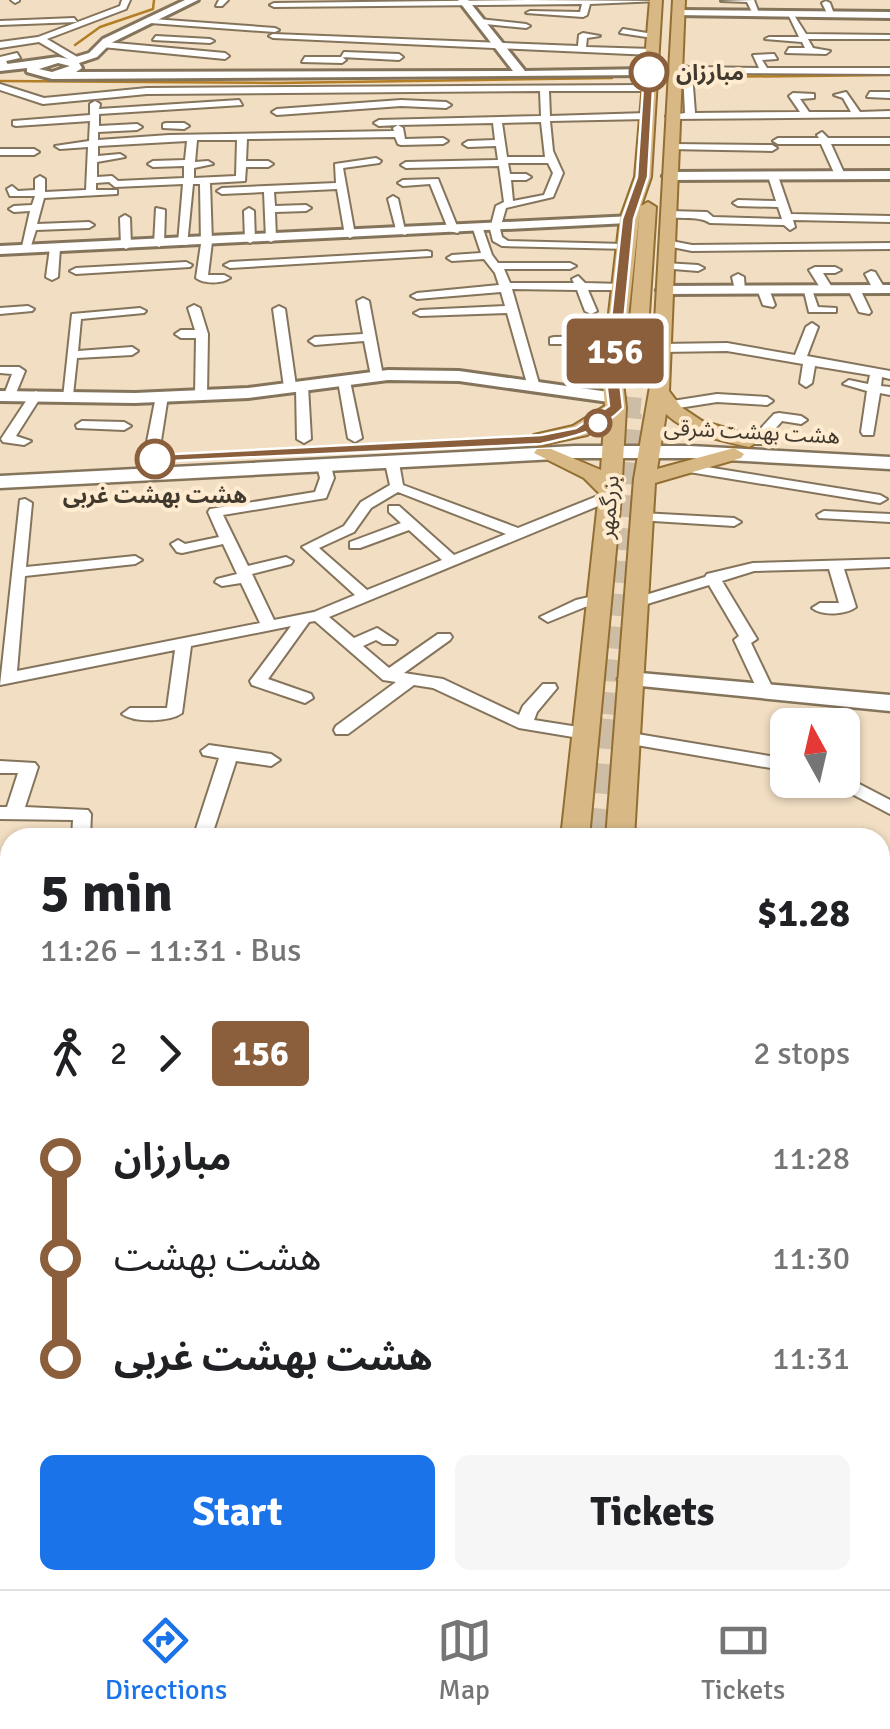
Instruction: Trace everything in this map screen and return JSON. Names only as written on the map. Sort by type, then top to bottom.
[{"type":"main road","name":"بزرگمهر","points":[[646,382],[616,340],[628,219],[643,177],[656,1]]},
{"type":"main road","name":"بزرگمهر","points":[[577,828],[616,403],[646,382],[660,348],[671,116],[681,68],[679,6]]},
{"type":"main road","name":"بزرگمهر","points":[[621,828],[634,603],[649,444],[646,382],[657,197],[669,176]]},
{"type":"main road","points":[[643,177],[648,197],[646,382],[686,421],[747,445]]},
{"type":"main road","points":[[0,482],[392,463],[543,446],[580,431],[616,403]]},
{"type":"main road","points":[[0,466],[612,445]]},
{"type":"main road","name":"هشت بهشت شرقی","points":[[612,445],[890,449]]},
{"type":"main road","points":[[645,479],[688,468],[747,445]]},
{"type":"main road","name":"هشت بهشت شرقی","points":[[747,445],[808,458],[890,462]]},
{"type":"main road","points":[[543,446],[592,474],[610,494]]},
{"type":"main road","points":[[629,679],[890,703]]},
{"type":"main road","points":[[585,741],[625,745]]},
{"type":"street","points":[[0,46],[40,39],[123,7],[126,0]]},
{"type":"street","points":[[59,75],[118,36],[193,0]]},
{"type":"street","points":[[725,2],[750,0],[757,14]]},
{"type":"street","points":[[464,1],[521,73]]},
{"type":"street","points":[[259,28],[276,2],[528,2],[526,12],[583,15],[587,2],[656,1]]},
{"type":"street","points":[[798,1],[798,14],[810,51]]},
{"type":"street","points":[[432,2],[434,16]]},
{"type":"street","points":[[679,6],[757,14],[829,9],[890,15]]},
{"type":"street","points":[[170,13],[190,15]]},
{"type":"street","points":[[0,23],[89,20]]},
{"type":"street","points":[[153,21],[233,22],[346,51]]},
{"type":"street","points":[[480,21],[526,26]]},
{"type":"street","points":[[229,45],[233,22]]},
{"type":"street","points":[[622,30],[652,36]]},
{"type":"street","points":[[554,48],[560,32]]},
{"type":"street","points":[[410,35],[652,52]]},
{"type":"street","points":[[574,72],[584,35],[596,36]]},
{"type":"street","points":[[118,36],[210,42]]},
{"type":"street","points":[[769,40],[890,37]]},
{"type":"street","points":[[40,39],[74,65]]},
{"type":"street","points":[[305,60],[346,51],[496,42]]},
{"type":"street","points":[[105,45],[225,56]]},
{"type":"street","points":[[280,48],[399,57]]},
{"type":"street","points":[[336,75],[346,51]]},
{"type":"street","points":[[788,51],[826,51]]},
{"type":"street","points":[[724,54],[728,71]]},
{"type":"street","points":[[6,67],[0,60],[16,56]]},
{"type":"street","points":[[765,71],[756,57],[774,57]]},
{"type":"street","points":[[810,72],[807,60],[818,60]]},
{"type":"street","points":[[32,72],[34,65],[44,62]]},
{"type":"street","points":[[112,75],[44,62],[0,68],[59,75],[112,75],[266,71],[336,75],[649,72]]},
{"type":"street","points":[[690,114],[681,68],[890,71]]},
{"type":"street","points":[[544,87],[549,160],[558,173],[548,198],[501,206],[494,229],[497,239],[506,244],[625,247]]},
{"type":"street","points":[[0,88],[43,101],[146,91],[648,88]]},
{"type":"street","points":[[838,94],[846,95],[857,114]]},
{"type":"street","points":[[0,96],[24,95]]},
{"type":"street","points":[[870,95],[890,95]]},
{"type":"street","points":[[91,187],[95,96]]},
{"type":"street","points":[[277,112],[401,103],[446,105],[459,101],[458,96]]},
{"type":"street","points":[[811,96],[793,96],[810,115],[840,175]]},
{"type":"street","points":[[22,121],[94,120],[260,102]]},
{"type":"street","points":[[446,105],[448,122]]},
{"type":"street","points":[[671,116],[890,114]]},
{"type":"street","points":[[546,124],[647,116]]},
{"type":"street","points":[[92,153],[169,138],[399,133],[413,117],[448,122],[497,119],[616,128]]},
{"type":"street","points":[[497,119],[509,206]]},
{"type":"street","points":[[94,120],[137,127]]},
{"type":"street","points":[[339,124],[443,141]]},
{"type":"street","points":[[169,138],[175,126]]},
{"type":"street","points":[[355,136],[362,162]]},
{"type":"street","points":[[206,186],[241,179],[242,138]]},
{"type":"street","points":[[183,243],[192,139]]},
{"type":"street","points":[[671,146],[890,142]]},
{"type":"street","points":[[468,144],[501,143]]},
{"type":"street","points":[[6,168],[5,152],[34,152]]},
{"type":"street","points":[[62,152],[120,157]]},
{"type":"street","points":[[406,165],[549,160]]},
{"type":"street","points":[[350,236],[338,166],[376,161]]},
{"type":"street","points":[[153,164],[208,164]]},
{"type":"street","points":[[242,164],[268,164]]},
{"type":"street","points":[[669,176],[890,175]]},
{"type":"street","points":[[504,177],[526,176]]},
{"type":"street","points":[[773,176],[797,247]]},
{"type":"street","points":[[286,178],[341,181]]},
{"type":"street","points":[[24,249],[40,194],[40,179]]},
{"type":"street","points":[[12,189],[14,194],[40,194],[91,187],[112,179],[115,184],[186,181],[206,186],[269,189],[341,181]]},
{"type":"street","points":[[399,197],[434,181],[443,187],[454,230]]},
{"type":"street","points":[[206,186],[202,278],[283,260],[426,254]]},
{"type":"street","points":[[91,187],[113,192]]},
{"type":"street","points":[[269,189],[283,260]]},
{"type":"street","points":[[399,197],[402,233]]},
{"type":"street","points":[[399,197],[411,211]]},
{"type":"street","points":[[738,203],[786,216],[824,207]]},
{"type":"street","points":[[14,209],[36,208]]},
{"type":"street","points":[[270,209],[306,208]]},
{"type":"street","points":[[160,210],[160,244]]},
{"type":"street","points":[[248,211],[250,240]]},
{"type":"street","points":[[668,214],[707,215],[710,220],[786,216],[890,219]]},
{"type":"street","points":[[125,218],[132,269]]},
{"type":"street","points":[[0,250],[478,230],[628,219]]},
{"type":"street","points":[[31,227],[88,224]]},
{"type":"street","points":[[478,230],[506,287],[534,387]]},
{"type":"street","points":[[568,246],[570,266],[591,311]]},
{"type":"street","points":[[665,255],[692,248],[890,246]]},
{"type":"street","points":[[52,277],[55,248]]},
{"type":"street","points":[[665,255],[698,268]]},
{"type":"street","points":[[452,258],[570,266]]},
{"type":"street","points":[[76,271],[186,266]]},
{"type":"street","points":[[827,288],[815,270],[835,270]]},
{"type":"street","points":[[664,290],[740,283],[763,290],[854,289],[880,284]]},
{"type":"street","points":[[416,296],[506,287],[622,287]]},
{"type":"street","points":[[807,289],[813,310],[832,310]]},
{"type":"street","points":[[854,289],[865,312]]},
{"type":"street","points":[[763,290],[769,306]]},
{"type":"street","points":[[363,301],[377,376]]},
{"type":"street","points":[[194,308],[202,334],[200,395]]},
{"type":"street","points":[[0,311],[28,309]]},
{"type":"street","points":[[420,314],[512,309]]},
{"type":"street","points":[[280,310],[304,439]]},
{"type":"street","points":[[67,394],[76,316],[140,311]]},
{"type":"street","points":[[806,383],[805,358],[812,327]]},
{"type":"street","points":[[181,334],[202,334]]},
{"type":"street","points":[[316,341],[370,337]]},
{"type":"street","points":[[554,341],[616,340]]},
{"type":"street","points":[[660,348],[706,345],[763,360],[805,358],[883,374],[872,388],[868,432]]},
{"type":"street","points":[[846,366],[851,347]]},
{"type":"street","points":[[72,355],[132,351]]},
{"type":"street","points":[[4,370],[19,371],[5,396]]},
{"type":"street","points":[[5,396],[200,395],[377,376],[459,376],[616,403]]},
{"type":"street","points":[[344,381],[355,438]]},
{"type":"street","points":[[646,382],[717,398],[767,401]]},
{"type":"street","points":[[849,384],[890,391]]},
{"type":"street","points":[[24,441],[8,439],[36,395]]},
{"type":"street","points":[[105,396],[89,425],[124,426]]},
{"type":"street","points":[[153,447],[162,396]]},
{"type":"street","points":[[747,445],[779,417],[801,420]]},
{"type":"street","points":[[794,484],[808,458]]},
{"type":"street","points":[[392,463],[397,487]]},
{"type":"street","points":[[269,626],[215,512],[321,496],[328,478],[324,466]]},
{"type":"street","points":[[688,468],[880,500]]},
{"type":"street","points":[[397,487],[520,534]]},
{"type":"street","points":[[366,597],[309,547],[349,529],[366,505],[397,487]]},
{"type":"street","points":[[26,503],[18,572],[6,626],[4,680],[311,618],[454,562],[610,494]]},
{"type":"street","points":[[394,509],[454,562]]},
{"type":"street","points":[[824,515],[890,518]]},
{"type":"street","points":[[642,516],[734,522]]},
{"type":"street","points":[[355,545],[412,524]]},
{"type":"street","points":[[180,546],[228,539]]},
{"type":"street","points":[[0,547],[20,544]]},
{"type":"street","points":[[18,572],[135,560]]},
{"type":"street","points":[[222,582],[286,561]]},
{"type":"street","points":[[634,603],[753,566],[890,563]]},
{"type":"street","points":[[820,608],[848,607],[835,564]]},
{"type":"street","points":[[712,578],[749,639],[742,640],[766,689]]},
{"type":"street","points":[[548,617],[581,602],[598,600]]},
{"type":"street","points":[[311,618],[352,644],[389,676],[436,683],[525,724],[585,741]]},
{"type":"street","points":[[305,698],[258,681],[311,618]]},
{"type":"street","points":[[352,644],[377,633],[390,641]]},
{"type":"street","points":[[389,676],[444,638]]},
{"type":"street","points":[[130,714],[174,713],[184,643]]},
{"type":"street","points":[[342,730],[412,679]]},
{"type":"street","points":[[525,724],[529,710],[549,688]]},
{"type":"street","points":[[625,745],[770,762]]},
{"type":"street","points":[[208,752],[271,760]]},
{"type":"street","points":[[205,828],[230,752]]},
{"type":"street","points":[[0,767],[29,767],[7,813],[82,814],[81,828]]},
{"type":"street","points":[[860,792],[890,808]]},
{"type":"waterway","points":[[75,45],[100,27],[153,9],[154,0]]},
{"type":"waterway","points":[[706,77],[890,75]]},
{"type":"waterway","points":[[0,81],[277,83],[612,78]]},
{"type":"tunnel","points":[[631,415],[635,375]]},
{"type":"tunnel","points":[[604,714],[631,413]]},
{"type":"tunnel","points":[[593,828],[604,712]]},
{"type":"bus line","name":"156","points":[[155,459],[541,439],[598,423],[616,408],[612,373],[628,219],[643,177],[649,72]]},
{"type":"place","name":"مبارزان","points":[[649,72]]},
{"type":"place","name":"هشت بهشت غربی","points":[[155,459]]}]
